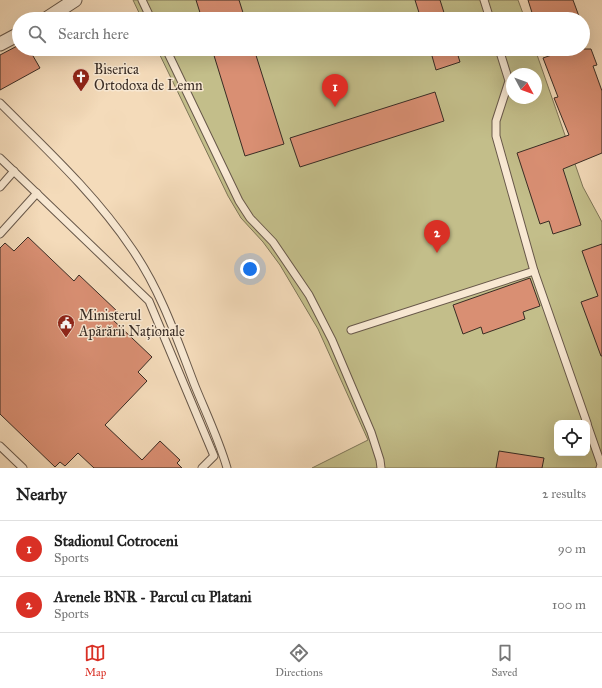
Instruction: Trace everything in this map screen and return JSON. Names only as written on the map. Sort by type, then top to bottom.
[{"type":"street","points":[[57,12],[75,0]]},
{"type":"street","points":[[0,44],[12,38]]},
{"type":"lane","points":[[142,0],[148,12]]},
{"type":"lane","points":[[484,0],[488,12]]},
{"type":"lane","points":[[169,56],[240,201],[250,218],[273,242],[309,296],[332,340],[371,432],[381,468]]},
{"type":"lane","points":[[501,56],[509,81],[496,121],[496,136],[534,271],[586,420]]},
{"type":"lane","points":[[0,103],[76,179],[118,230],[142,264],[162,300],[227,468]]},
{"type":"lane","points":[[0,158],[149,301],[214,456],[202,468]]},
{"type":"lane","points":[[0,187],[14,172]]},
{"type":"lane","points":[[0,234],[37,194]]},
{"type":"lane","points":[[351,330],[534,271]]},
{"type":"lane","points":[[590,431],[600,454],[600,468]]},
{"type":"lane","points":[[0,446],[23,468]]},
{"type":"shaded area","points":[[133,0],[518,0],[522,12],[139,12]]},
{"type":"shaded area","points":[[160,56],[537,56],[542,68],[506,68],[506,104],[542,104],[542,69],[583,187],[602,222],[602,468],[312,468],[368,440],[318,329],[280,265],[263,242],[241,218],[228,196]]},
{"type":"building","points":[[196,0],[239,0],[243,12],[200,12]]},
{"type":"building","points":[[415,0],[440,0],[444,12],[419,12]]},
{"type":"building","points":[[528,0],[573,0],[577,12],[532,12]]},
{"type":"building","points":[[12,49],[12,56],[33,56],[40,68],[0,90],[0,55]]},
{"type":"building","points":[[591,49],[597,65],[593,66],[602,91],[602,153],[563,169],[581,225],[553,234],[549,221],[540,224],[517,153],[569,135],[554,98],[558,97],[543,58],[549,56],[590,56]]},
{"type":"building","points":[[214,56],[256,56],[284,144],[245,156]]},
{"type":"building","points":[[432,56],[458,56],[460,62],[436,70]]},
{"type":"building","points":[[435,92],[444,121],[300,167],[290,138]]},
{"type":"building","name":"Ministerul Apărării Naţionale","points":[[28,237],[74,281],[79,275],[118,312],[112,319],[152,357],[138,372],[147,381],[105,425],[142,460],[160,441],[180,460],[177,463],[182,468],[94,468],[78,453],[65,466],[60,462],[55,467],[0,414],[0,248],[5,243],[14,251]]},
{"type":"building","points":[[602,244],[601,356],[581,302],[598,296],[582,251]]},
{"type":"building","points":[[530,278],[540,306],[523,312],[525,319],[483,334],[481,327],[463,334],[453,305]]},
{"type":"building","points":[[499,451],[544,458],[542,468],[496,468]]},
{"type":"place","name":"Biserica Ortodoxa de Lemn","points":[[81,92]]},
{"type":"place","name":"Stadionul Cotroceni","points":[[335,107]]},
{"type":"place","name":"Arenele BNR - Parcul cu Platani","points":[[437,253]]},
{"type":"place","name":"Ministerul Apărării Naţionale","points":[[66,338]]}]
